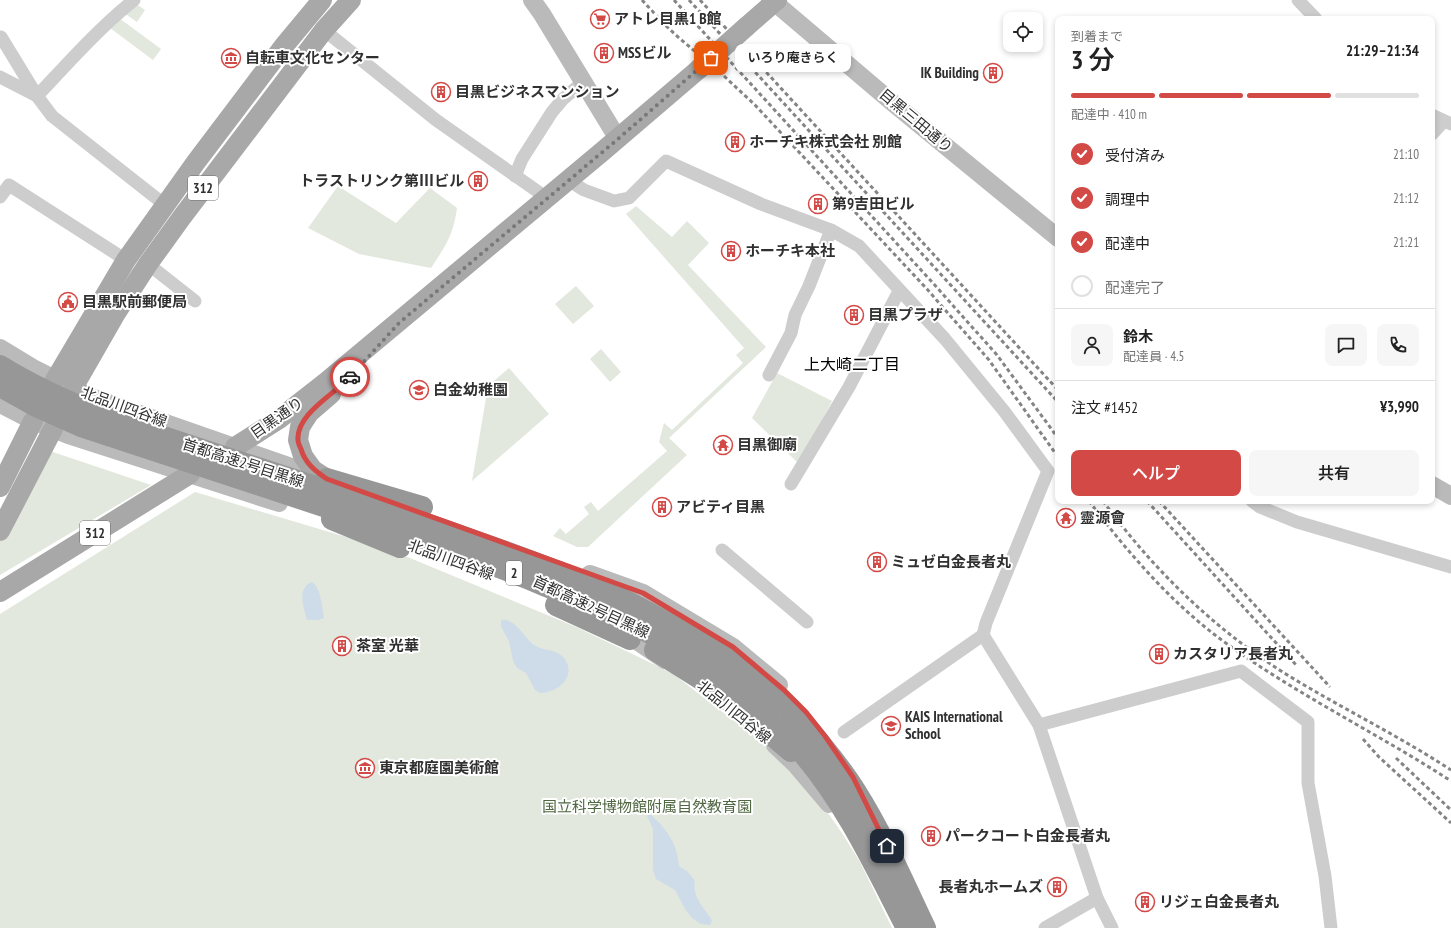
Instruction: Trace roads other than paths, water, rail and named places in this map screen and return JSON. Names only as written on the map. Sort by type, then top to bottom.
[{"type":"highway","name":"首都高速2号目黒線","points":[[0,366],[46,391],[89,411],[408,517],[504,551],[605,591],[675,627],[737,666],[795,714],[827,768],[851,820],[907,928]]},
{"type":"highway","name":"首都高速2号目黒線","points":[[0,386],[36,406],[81,426],[403,532],[499,566],[601,608],[643,629],[701,663],[743,695],[780,729],[800,751],[827,768],[854,789],[884,841],[926,928]]},
{"type":"highway","points":[[327,479],[422,507],[594,573],[667,606],[730,647],[777,688],[801,715],[827,768]]},
{"type":"highway","points":[[332,519],[400,547],[518,588],[655,650],[701,680],[748,715],[780,743],[827,768]]},
{"type":"main road","name":"312","points":[[55,380],[126,260],[165,205],[283,47],[322,0]]},
{"type":"main road","name":"312","points":[[73,388],[116,313],[148,264],[186,211],[324,30],[351,0]]},
{"type":"main road","points":[[532,0],[618,139]]},
{"type":"main road","name":"目黒通り","points":[[235,447],[279,419],[399,323],[618,139],[699,69],[774,1]]},
{"type":"main road","name":"目黒三田通り","points":[[774,1],[893,103],[1055,236]]},
{"type":"main road","points":[[327,479],[313,470],[303,456],[298,440],[300,427],[309,413],[348,380],[399,323]]},
{"type":"main road","name":"北品川四谷線","points":[[0,348],[55,380],[91,397],[327,479],[643,593],[733,647],[784,690],[806,712],[825,736],[853,777],[926,928]]},
{"type":"main road","name":"北品川四谷線","points":[[0,404],[33,421],[83,440],[452,558],[566,605],[632,637],[704,687],[747,720],[795,764],[825,798],[853,840],[896,928]]},
{"type":"main road","points":[[0,487],[33,421]]},
{"type":"main road","points":[[0,531],[53,429]]},
{"type":"main road","name":"312","points":[[0,592],[190,474]]},
{"type":"main road","points":[[1435,487],[1451,496]]},
{"type":"street","points":[[37,96],[81,49],[118,13],[134,0]]},
{"type":"street","points":[[1298,0],[1311,16]]},
{"type":"street","points":[[324,30],[436,120],[547,198]]},
{"type":"street","points":[[1,37],[37,96],[52,116],[165,205]]},
{"type":"street","points":[[0,77],[37,96]]},
{"type":"street","points":[[515,176],[522,159],[552,112],[562,99],[583,82]]},
{"type":"street","points":[[1435,116],[1448,122],[1435,132]]},
{"type":"street","points":[[568,180],[584,190],[614,201],[629,198],[666,161],[761,204],[831,230],[859,246],[945,339],[1004,411],[1048,471],[986,623],[984,635],[1039,725],[1097,898],[1112,928]]},
{"type":"street","points":[[0,197],[9,185],[126,260]]},
{"type":"street","points":[[769,375],[791,334],[795,315],[809,286],[831,230]]},
{"type":"street","points":[[148,264],[195,301]]},
{"type":"street","points":[[791,484],[849,387],[899,291]]},
{"type":"street","points":[[1256,504],[1297,522],[1451,567]]},
{"type":"street","points":[[722,550],[807,622]]},
{"type":"street","points":[[844,732],[984,635]]},
{"type":"street","points":[[1039,725],[1241,671],[1308,722],[1308,783],[1325,876],[1331,928]]},
{"type":"street","points":[[1045,928],[1097,898]]},
{"type":"water","points":[[312,582],[319,592],[322,604],[324,618],[319,620],[307,620],[302,599],[304,589]]},
{"type":"water","points":[[501,620],[506,620],[515,625],[530,642],[537,647],[555,652],[563,657],[569,669],[567,678],[562,684],[556,689],[547,692],[540,693],[535,690],[526,673],[517,668],[513,661],[509,641],[501,627]]},
{"type":"water","points":[[649,813],[670,836],[676,850],[679,866],[687,871],[695,881],[694,886],[696,896],[712,921],[710,925],[701,924],[692,918],[685,909],[675,890],[656,879],[653,870],[653,829],[647,816]]},
{"type":"railway","points":[[642,0],[664,24],[755,105],[926,288],[989,360],[1055,453]]},
{"type":"railway","points":[[674,0],[997,355],[1055,434]]},
{"type":"railway","points":[[689,0],[1055,399]]},
{"type":"railway","points":[[700,0],[1055,387]]},
{"type":"railway","points":[[1091,504],[1132,555],[1164,589],[1197,621],[1215,635],[1302,693],[1451,781]]},
{"type":"railway","points":[[1105,504],[1142,550],[1162,572],[1207,615],[1255,654],[1323,696],[1409,744],[1451,770]]},
{"type":"railway","points":[[1150,504],[1297,666]]},
{"type":"railway","points":[[1162,504],[1330,687]]},
{"type":"railway","points":[[1363,739],[1379,757],[1451,823]]},
{"type":"railway","points":[[1396,758],[1451,810]]},
{"type":"place","name":"アトレ目黒1 B館","points":[[600,19]]},
{"type":"place","name":"MSSビル","points":[[604,53]]},
{"type":"place","name":"自転車文化センター","points":[[231,58]]},
{"type":"place","name":"いろり庵きらく","points":[[711,58]]},
{"type":"place","name":"IK Building","points":[[993,73]]},
{"type":"place","name":"目黒ビジネスマンション","points":[[441,92]]},
{"type":"place","name":"ホーチキ株式会社 別館","points":[[735,142]]},
{"type":"place","name":"トラストリンク第Ⅲビル","points":[[478,181]]},
{"type":"place","name":"第9吉田ビル","points":[[818,204]]},
{"type":"place","name":"ホーチキ本社","points":[[731,251]]},
{"type":"place","name":"目黒駅前郵便局","points":[[68,302]]},
{"type":"place","name":"目黒プラザ","points":[[854,315]]},
{"type":"place","name":"白金幼稚園","points":[[419,390]]},
{"type":"place","name":"目黒御廟","points":[[723,445]]},
{"type":"place","name":"アビティ目黒","points":[[662,507]]},
{"type":"place","name":"靈源會","points":[[1066,518]]},
{"type":"place","name":"ミュゼ白金長者丸","points":[[877,562]]},
{"type":"place","name":"茶室 光華","points":[[342,646]]},
{"type":"place","name":"カスタリア長者丸","points":[[1159,654]]},
{"type":"place","name":"KAIS International School","points":[[891,726]]},
{"type":"place","name":"東京都庭園美術館","points":[[365,768]]},
{"type":"place","name":"パークコート白金長者丸","points":[[931,836]]},
{"type":"place","name":"長者丸ホームズ","points":[[1057,887]]},
{"type":"place","name":"リジェ白金長者丸","points":[[1145,902]]},
{"type":"district","name":"上大崎二丁目","points":[[852,364]]},
{"type":"park label","name":"国立科学博物館附属自然教育園","points":[[647,807]]}]
